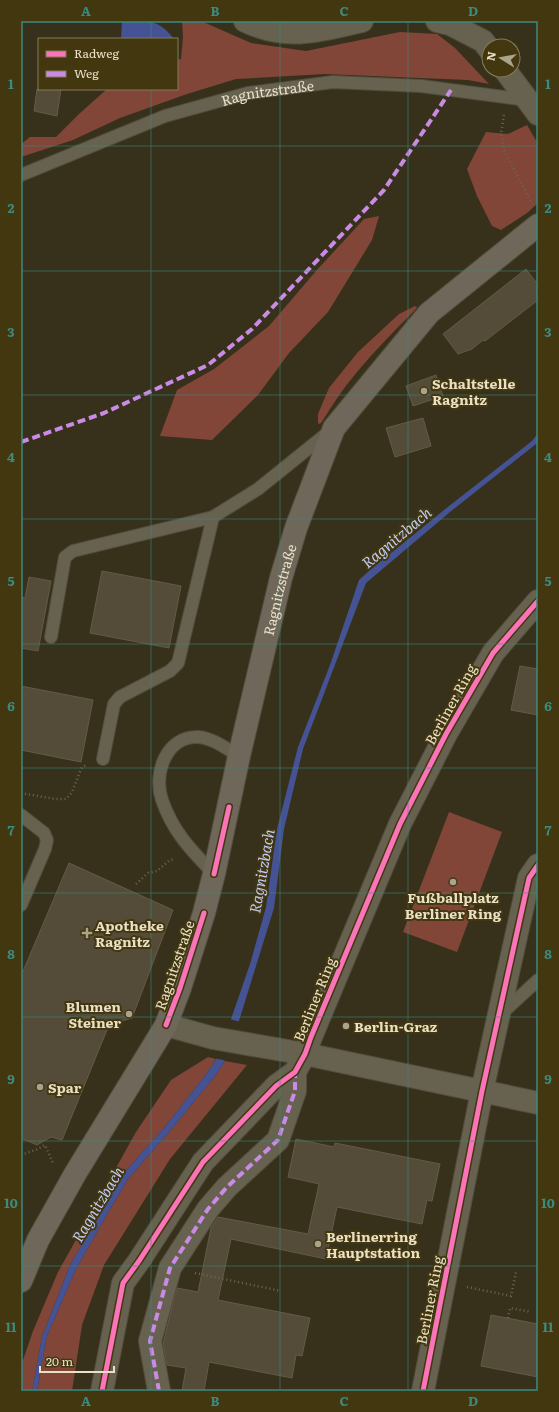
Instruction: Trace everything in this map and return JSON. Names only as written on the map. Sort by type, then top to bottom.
[{"type":"main road","name":"Ragnitzstraße","points":[[21,1281],[38,1240],[71,1181],[166,1025],[188,965],[204,913],[281,578],[296,528],[334,428],[429,313],[538,225]]},
{"type":"street","points":[[245,21],[256,26],[287,33],[318,31],[362,21]]},
{"type":"street","points":[[437,21],[450,24],[481,40]]},
{"type":"street","points":[[510,78],[524,103]]},
{"type":"street","name":"Berliner Ring","points":[[159,1391],[150,1340],[170,1268],[208,1209],[227,1187],[278,1140],[295,1091],[300,1063],[400,824],[446,734],[493,653],[538,601]]},
{"type":"street","name":"Berliner Ring","points":[[423,1391],[498,1017],[529,878],[538,865]]},
{"type":"street","name":"Berliner Ring","points":[[166,1025],[213,1038],[255,1046],[300,1063],[482,1091],[538,1103]]},
{"type":"street","points":[[102,1391],[123,1283],[139,1261],[203,1162],[300,1063]]},
{"type":"lane","name":"Ragnitzstraße","points":[[21,175],[165,116],[248,93],[333,82],[421,86],[524,103]]},
{"type":"lane","name":"Ragnitzstraße","points":[[51,637],[65,557],[73,551],[213,517],[258,489],[334,428]]},
{"type":"lane","points":[[103,759],[114,704],[120,697],[170,671],[178,662],[213,517]]},
{"type":"lane","points":[[214,874],[197,857],[175,830],[164,807],[159,787],[159,775],[161,766],[167,754],[175,744],[191,737],[200,737],[216,742],[239,756]]},
{"type":"lane","points":[[21,815],[44,833],[47,840],[45,849],[21,905]]},
{"type":"lane","points":[[498,1017],[538,980]]},
{"type":"path","points":[[524,103],[501,133],[504,150],[532,204]]},
{"type":"path","points":[[21,793],[55,799],[66,799],[72,792],[82,767],[103,759]]},
{"type":"path","points":[[136,884],[148,873],[157,871],[170,860],[197,857]]},
{"type":"path","points":[[21,1155],[45,1145],[53,1164]]},
{"type":"path","points":[[170,1268],[281,1292]]},
{"type":"path","points":[[470,1288],[511,1296],[516,1272]]},
{"type":"path","points":[[508,1318],[510,1308],[531,1312]]},
{"type":"shaded area","points":[[182,21],[201,21],[251,43],[306,51],[400,32],[437,34],[455,48],[481,76],[481,78],[483,78],[489,84],[468,80],[325,74],[236,79],[187,94],[120,118],[73,140],[21,157],[21,144],[30,137],[56,137],[106,90],[178,90],[178,60],[181,59],[183,37]]},
{"type":"shaded area","points":[[527,125],[538,144],[538,203],[527,213],[501,230],[492,226],[477,196],[467,169],[486,132],[508,134]]},
{"type":"shaded area","points":[[379,216],[372,240],[328,312],[289,353],[258,395],[212,440],[160,436],[177,390],[214,369],[269,326],[316,271],[364,219]]},
{"type":"shaded area","points":[[415,306],[417,307],[415,310],[378,348],[353,377],[321,423],[318,424],[318,414],[329,388],[358,352],[399,314]]},
{"type":"shaded area","name":"Fußballplatz Berliner Ring","points":[[449,812],[502,832],[457,952],[403,932]]},
{"type":"shaded area","points":[[208,1057],[216,1059],[207,1073],[164,1128],[122,1175],[70,1265],[42,1337],[32,1391],[21,1391],[21,1366],[33,1331],[58,1272],[136,1132],[171,1080]]},
{"type":"shaded area","points":[[225,1061],[247,1065],[170,1159],[104,1265],[82,1325],[72,1391],[37,1391],[47,1336],[76,1269],[109,1211],[128,1179],[169,1132],[215,1076]]},
{"type":"water","points":[[122,21],[145,21],[162,27],[173,38],[121,38]]},
{"type":"water","name":"Ragnitzbach","points":[[538,433],[538,441],[536,444],[450,512],[366,583],[303,749],[284,829],[274,908],[225,1061],[215,1076],[169,1132],[128,1179],[109,1211],[76,1269],[47,1336],[37,1391],[32,1391],[42,1337],[70,1265],[122,1175],[164,1128],[207,1073],[216,1059],[250,964],[266,907],[277,829],[298,747],[330,665],[359,580],[444,510],[532,441]]},
{"type":"pier","points":[[229,1019],[241,1022],[227,1061],[214,1058]]},
{"type":"building","points":[[37,89],[61,90],[57,116],[34,111]]},
{"type":"building","points":[[526,269],[538,285],[538,300],[485,341],[483,340],[472,349],[458,354],[443,334]]},
{"type":"building","name":"Schaltstelle Ragnitz","points":[[436,375],[443,396],[413,406],[406,386]]},
{"type":"building","points":[[423,418],[431,446],[395,457],[386,428]]},
{"type":"building","points":[[102,571],[181,586],[169,648],[90,633]]},
{"type":"building","points":[[29,577],[51,581],[38,651],[21,648],[21,597],[25,598]]},
{"type":"building","points":[[520,666],[538,669],[538,715],[511,710]]},
{"type":"building","points":[[21,686],[93,700],[81,762],[21,750]]},
{"type":"building","points":[[69,863],[173,910],[132,1018],[109,1025],[62,1140],[51,1137],[37,1145],[21,1138],[21,976]]},
{"type":"building","points":[[296,1139],[334,1147],[335,1143],[440,1164],[432,1201],[427,1200],[422,1224],[337,1207],[326,1259],[231,1239],[218,1300],[310,1318],[302,1356],[296,1355],[292,1378],[209,1362],[204,1391],[182,1391],[186,1368],[167,1365],[163,1344],[177,1288],[198,1292],[211,1228],[218,1217],[308,1234],[319,1184],[288,1177]]},
{"type":"building","points":[[491,1315],[538,1324],[538,1377],[481,1366]]},
{"type":"marked path","points":[[21,442],[104,413],[208,365],[252,329],[384,190],[451,90]]},
{"type":"marked path","points":[[159,1391],[150,1341],[170,1268],[208,1209],[227,1187],[278,1140],[295,1091],[295,1072]]},
{"type":"cycle path","points":[[102,1391],[123,1283],[139,1261],[203,1162],[276,1086],[295,1072],[305,1054],[400,824],[446,734],[493,653],[538,601]]},
{"type":"cycle path","points":[[214,874],[229,807]]},
{"type":"cycle path","points":[[423,1391],[482,1091],[529,878],[538,865]]},
{"type":"cycle path","points":[[166,1025],[180,988],[204,913]]},
{"type":"place","name":"Schaltstelle Ragnitz","points":[[424,391]]},
{"type":"place","name":"Fußballplatz Berliner Ring","points":[[453,882]]},
{"type":"place","name":"Apotheke Ragnitz","points":[[87,933]]},
{"type":"place","name":"Blumen Steiner","points":[[129,1014]]},
{"type":"place","name":"Berlin-Graz","points":[[346,1026]]},
{"type":"place","name":"Spar","points":[[40,1087]]},
{"type":"place","name":"Berlinerring Hauptstation","points":[[318,1244]]}]
